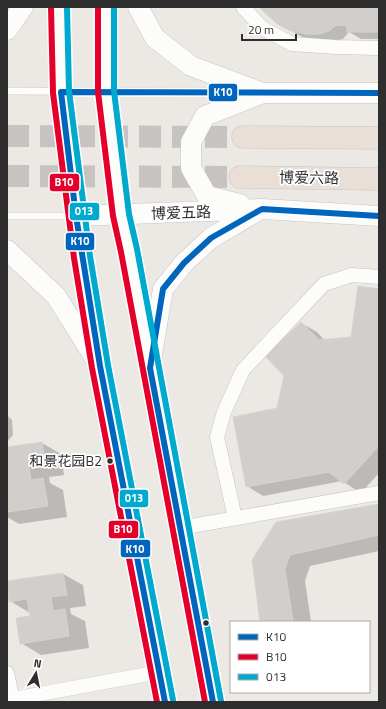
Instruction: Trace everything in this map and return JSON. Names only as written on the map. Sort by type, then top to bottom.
[{"type":"highway","points":[[243,137],[379,138]]},
{"type":"highway","name":"博爱六路","points":[[240,177],[379,179]]},
{"type":"main road","points":[[7,30],[23,7]]},
{"type":"main road","points":[[59,7],[61,92],[76,216],[100,366],[166,702]]},
{"type":"main road","points":[[106,7],[106,91],[121,215],[129,250],[213,702]]},
{"type":"main road","points":[[138,7],[155,38],[191,66],[263,92],[379,93]]},
{"type":"main road","points":[[263,92],[205,116],[191,142],[191,168],[207,196],[262,209],[379,216]]},
{"type":"main road","points":[[150,368],[164,289],[184,263],[211,238],[262,209]]},
{"type":"main road","name":"博爱五路","points":[[76,216],[262,209]]},
{"type":"main road","points":[[7,250],[56,296],[100,366]]},
{"type":"street","points":[[243,7],[262,28],[292,44],[379,48]]},
{"type":"street","points":[[235,518],[217,437],[224,412],[242,370],[324,284],[352,275],[379,277]]},
{"type":"street","points":[[180,528],[379,493]]},
{"type":"street","points":[[7,673],[13,700],[159,672]]},
{"type":"lane","points":[[7,91],[263,92]]},
{"type":"lane","points":[[7,216],[76,216]]},
{"type":"building","points":[[259,7],[379,7],[379,32],[347,32],[347,26],[336,25],[329,31],[320,34],[306,34],[288,30],[277,24]]},
{"type":"building","points":[[358,286],[379,289],[379,446],[344,484],[329,472],[246,487],[233,417],[277,408],[284,376],[265,356],[301,322],[319,340],[351,337]]},
{"type":"building","points":[[42,442],[45,464],[29,466],[31,480],[43,478],[48,506],[7,512],[7,447]]},
{"type":"building","points":[[379,504],[379,535],[290,555],[285,569],[293,621],[260,621],[252,560],[276,522]]},
{"type":"building","points":[[63,573],[67,595],[51,597],[53,611],[65,609],[69,636],[20,644],[16,618],[30,616],[27,599],[9,602],[7,581]]},
{"type":"tunnel","points":[[7,136],[243,137]]},
{"type":"tunnel","points":[[7,176],[240,177]]},
{"type":"transit line","name":"B10","points":[[51,7],[53,93],[74,258],[92,368],[157,702]]},
{"type":"transit line","name":"013","points":[[67,7],[69,91],[90,256],[108,365],[173,700]]},
{"type":"transit line","name":"B10","points":[[98,7],[98,92],[113,216],[205,702]]},
{"type":"transit line","name":"013","points":[[114,7],[114,91],[129,214],[137,249],[221,701]]},
{"type":"transit line","name":"K10","points":[[165,702],[100,366],[76,216],[61,92],[379,93]]},
{"type":"transit line","name":"K10","points":[[213,702],[150,368],[163,289],[184,263],[211,238],[262,209],[379,216]]},
{"type":"place","name":"和景花园B2","points":[[110,461]]}]
